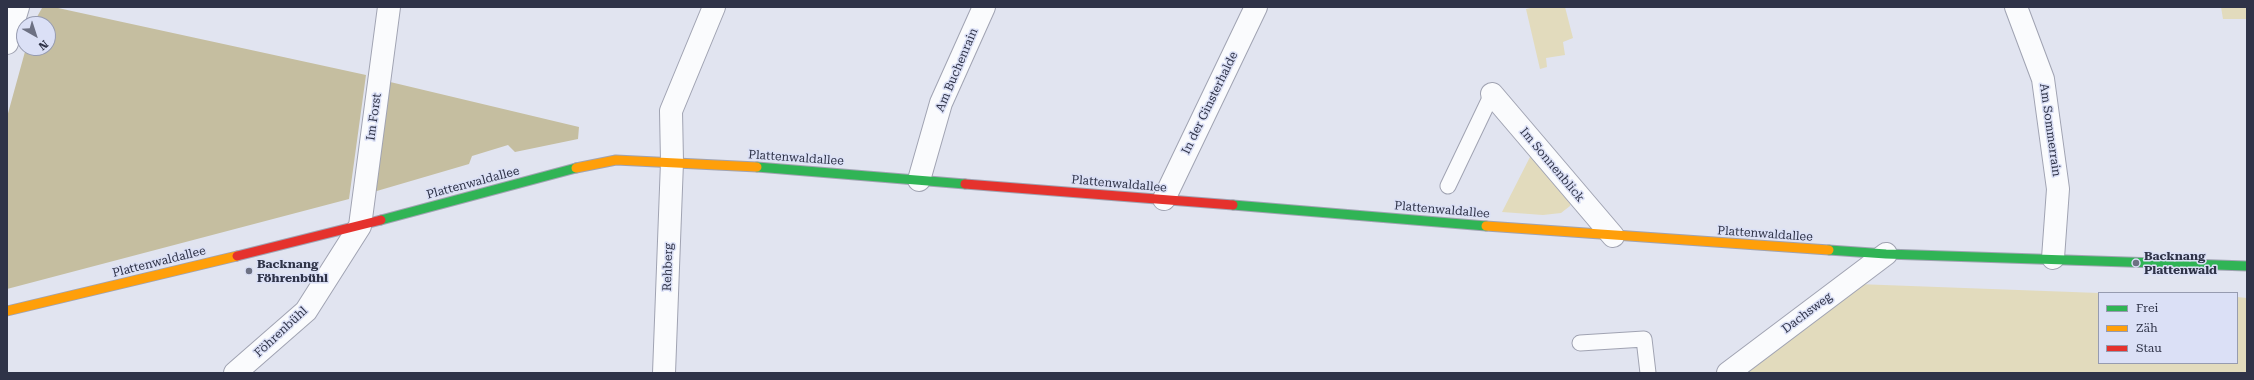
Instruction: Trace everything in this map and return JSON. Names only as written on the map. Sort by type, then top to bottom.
[{"type":"street","points":[[7,43],[18,7]]},
{"type":"street","name":"Im Forst","points":[[360,226],[389,7]]},
{"type":"street","name":"Rehberg","points":[[664,373],[672,162],[671,110],[714,7]]},
{"type":"street","name":"Am Buchenrain","points":[[919,180],[941,103],[984,7]]},
{"type":"street","name":"In der Ginsterhalde","points":[[1164,199],[1256,7]]},
{"type":"street","name":"Am Sommerrain","points":[[2016,7],[2043,79],[2058,189],[2052,258]]},
{"type":"street","name":"Im Sonnenblick","points":[[1492,94],[1612,236]]},
{"type":"street","name":"Plattenwaldallee","points":[[7,311],[360,226],[561,171],[616,160],[672,162],[919,180],[1612,236],[1886,254],[2052,258],[2136,264],[2247,266]]},
{"type":"street","name":"Föhrenbühl","points":[[235,373],[306,311],[360,226]]},
{"type":"street","name":"Dachsweg","points":[[1728,373],[1886,254]]},
{"type":"lane","points":[[1448,186],[1492,94]]},
{"type":"lane","points":[[1580,343],[1644,339],[1648,373]]},
{"type":"shaded area","points":[[1535,7],[1565,7],[1573,38],[1563,42],[1565,55],[1546,58],[1547,67],[1540,69],[1526,9]]},
{"type":"shaded area","points":[[2221,7],[2247,7],[2247,19],[2223,19]]},
{"type":"shaded area","points":[[42,8],[58,8],[366,75],[349,199],[7,289],[7,117],[24,56],[56,56],[56,16],[38,16]]},
{"type":"shaded area","points":[[386,81],[579,127],[578,139],[515,152],[508,145],[472,156],[469,164],[370,193]]},
{"type":"shaded area","points":[[1535,152],[1572,196],[1570,206],[1561,213],[1543,215],[1502,212],[1530,157]]},
{"type":"shaded area","points":[[1857,284],[2098,293],[2098,364],[2238,364],[2238,297],[2247,298],[2247,373],[1740,373]]},
{"type":"traffic: fast","points":[[757,167],[965,184]]},
{"type":"traffic: fast","points":[[381,220],[576,168]]},
{"type":"traffic: fast","points":[[1233,205],[1486,226]]},
{"type":"traffic: fast","points":[[1829,250],[1886,254],[2247,266]]},
{"type":"traffic: slow","points":[[576,168],[616,160],[757,167]]},
{"type":"traffic: slow","points":[[1486,226],[1829,250]]},
{"type":"traffic: slow","points":[[7,311],[237,256]]},
{"type":"traffic: jam","points":[[965,184],[1233,205]]},
{"type":"traffic: jam","points":[[237,256],[381,220]]},
{"type":"place","name":"Backnang Plattenwald","points":[[2136,263]]},
{"type":"place","name":"Backnang Föhrenbühl","points":[[249,271]]}]
